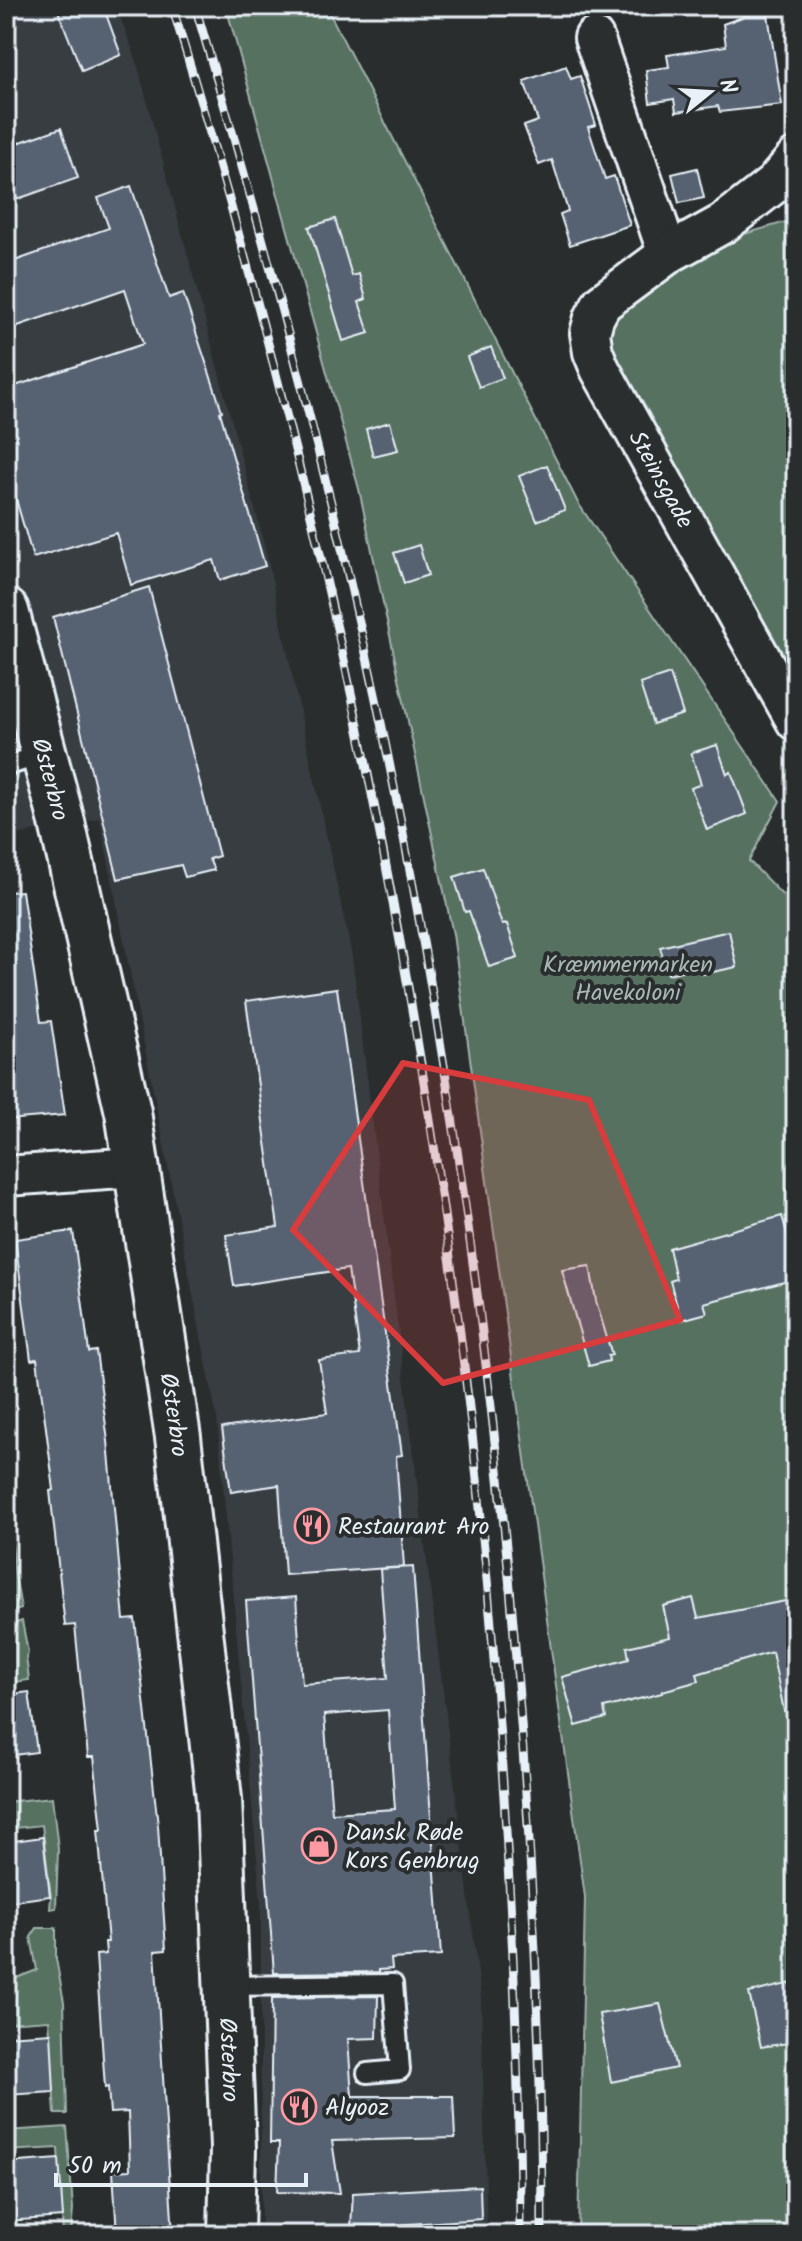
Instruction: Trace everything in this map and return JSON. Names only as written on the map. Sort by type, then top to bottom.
[{"type":"street","points":[[594,38],[668,254]]},
{"type":"street","name":"Steinsgade","points":[[796,158],[774,184],[724,223],[668,254],[602,303],[590,333],[600,369],[796,721]]},
{"type":"street","name":"Østerbro","points":[[6,611],[25,760],[61,818],[124,1098],[178,1437],[219,1799],[233,2148],[231,2235]]},
{"type":"street","points":[[6,1176],[136,1167]]},
{"type":"lane","points":[[226,1986],[393,1984],[400,2070],[367,2073]]},
{"type":"highlighted area","points":[[403,1063],[589,1100],[680,1320],[443,1383],[293,1230]]},
{"type":"shaded area","points":[[6,6],[116,6],[135,56],[265,547],[352,956],[481,1998],[487,2235],[261,2235],[261,1903],[217,1418],[100,818],[6,837]]},
{"type":"green space","name":"Kræmmermarken Havekoloni","points":[[226,6],[326,6],[578,503],[780,801],[749,861],[796,909],[796,2235],[578,2235],[585,1897],[453,934],[359,489]]},
{"type":"green space","points":[[796,219],[796,688],[603,338],[621,310],[667,268],[734,237]]},
{"type":"green space","points":[[6,1499],[21,1609],[6,1614]]},
{"type":"green space","points":[[22,1621],[29,1680],[6,1683],[6,1626]]},
{"type":"green space","points":[[52,1797],[58,1849],[56,1908],[50,1909],[42,1825],[6,1829],[6,1802]]},
{"type":"green space","points":[[37,1928],[56,1928],[56,1959],[64,2002],[67,2114],[55,2114],[49,2020],[6,2023],[6,1982],[37,1970],[31,1937]]},
{"type":"green space","points":[[67,2127],[73,2209],[71,2235],[63,2235],[58,2148],[6,2151],[6,2131]]},
{"type":"building","points":[[56,6],[103,6],[121,55],[82,71]]},
{"type":"building","points":[[767,8],[782,105],[720,112],[718,106],[676,112],[674,99],[650,103],[646,70],[669,67],[667,55],[726,46],[723,24]]},
{"type":"building","points":[[566,66],[571,79],[580,76],[596,125],[588,127],[605,179],[614,176],[630,225],[570,245],[560,214],[568,211],[552,160],[539,165],[524,126],[538,121],[524,81]]},
{"type":"building","points":[[61,128],[78,178],[6,203],[6,147]]},
{"type":"building","points":[[697,168],[704,198],[679,203],[672,174]]},
{"type":"building","points":[[131,186],[169,298],[183,293],[222,411],[265,566],[220,580],[214,560],[131,585],[116,533],[33,558],[6,465],[6,389],[143,344],[125,289],[6,330],[6,264],[109,228],[98,198]]},
{"type":"building","points":[[335,219],[352,276],[359,274],[366,299],[359,302],[369,333],[343,341],[309,227]]},
{"type":"building","points":[[491,347],[503,378],[479,387],[467,357]]},
{"type":"building","points":[[390,422],[398,450],[373,456],[366,429]]},
{"type":"building","points":[[547,465],[565,510],[537,521],[519,476]]},
{"type":"building","points":[[419,545],[428,575],[404,583],[394,553]]},
{"type":"building","points":[[149,587],[219,856],[209,859],[214,870],[185,877],[181,865],[118,879],[53,617]]},
{"type":"building","points":[[670,674],[683,714],[653,724],[640,684]]},
{"type":"building","points":[[717,745],[747,814],[707,830],[691,788],[701,784],[691,753]]},
{"type":"building","points":[[483,868],[502,925],[507,924],[518,958],[489,967],[469,911],[465,912],[454,877]]},
{"type":"building","points":[[22,891],[41,1022],[51,1021],[65,1115],[6,1120],[6,892]]},
{"type":"building","points":[[729,931],[737,967],[703,974],[702,966],[668,974],[660,947]]},
{"type":"building","points":[[337,988],[402,1455],[396,1456],[404,1567],[285,1575],[279,1485],[231,1492],[222,1428],[327,1413],[319,1360],[360,1355],[348,1269],[234,1286],[226,1235],[278,1227],[246,1001]]},
{"type":"building","points":[[782,1216],[796,1263],[796,1279],[704,1303],[707,1313],[681,1320],[670,1281],[676,1279],[669,1248]]},
{"type":"building","points":[[73,1231],[89,1352],[96,1351],[108,1441],[124,1620],[135,1619],[158,1826],[166,1950],[155,1951],[173,2235],[117,2235],[113,2171],[130,2170],[128,2112],[110,2113],[108,2087],[105,2088],[96,1955],[106,1954],[105,1942],[108,1942],[98,1830],[102,1830],[94,1757],[88,1757],[75,1625],[65,1626],[50,1491],[54,1490],[37,1359],[31,1360],[15,1239]]},
{"type":"building","points":[[590,1266],[596,1301],[612,1355],[608,1356],[609,1361],[589,1366],[562,1270]]},
{"type":"building","points":[[413,1567],[441,1956],[391,1959],[392,1969],[379,1972],[274,1973],[246,1601],[296,1597],[302,1684],[388,1678],[380,1569]],"holes":[[[388,1710],[395,1809],[332,1813],[324,1715]]]},
{"type":"building","points":[[693,1598],[698,1618],[796,1599],[796,1709],[784,1711],[772,1652],[697,1674],[699,1681],[604,1708],[606,1718],[576,1726],[562,1677],[629,1659],[627,1647],[670,1637],[663,1606]]},
{"type":"building","points":[[29,1692],[37,1752],[6,1756],[6,1695]]},
{"type":"building","points":[[43,1837],[50,1896],[6,1902],[6,1842]]},
{"type":"building","points":[[796,1982],[796,2042],[761,2047],[749,1993]]},
{"type":"building","points":[[378,1996],[377,2038],[348,2039],[352,2096],[453,2096],[455,2138],[332,2141],[340,2193],[277,2192],[279,2143],[270,2143],[272,1998]]},
{"type":"building","points":[[660,2004],[676,2068],[611,2082],[599,2014]]},
{"type":"building","points":[[51,2033],[54,2092],[6,2095],[6,2036]]},
{"type":"building","points":[[59,2159],[63,2217],[6,2221],[6,2163]]},
{"type":"building","points":[[480,2186],[481,2219],[351,2228],[353,2193]]},
{"type":"railway","points":[[172,6],[238,231],[297,458],[350,687],[395,917],[434,1148],[466,1381],[490,1614],[512,1945],[520,2235]]},
{"type":"railway","points":[[195,6],[293,351],[357,612],[419,919],[456,1141],[499,1476],[517,1669],[537,1992],[542,2235]]},
{"type":"place","name":"Restaurant Aro","points":[[312,1526]]},
{"type":"place","name":"Dansk Røde Kors Genbrug","points":[[319,1846]]},
{"type":"place","name":"Alyooz","points":[[299,2107]]}]
